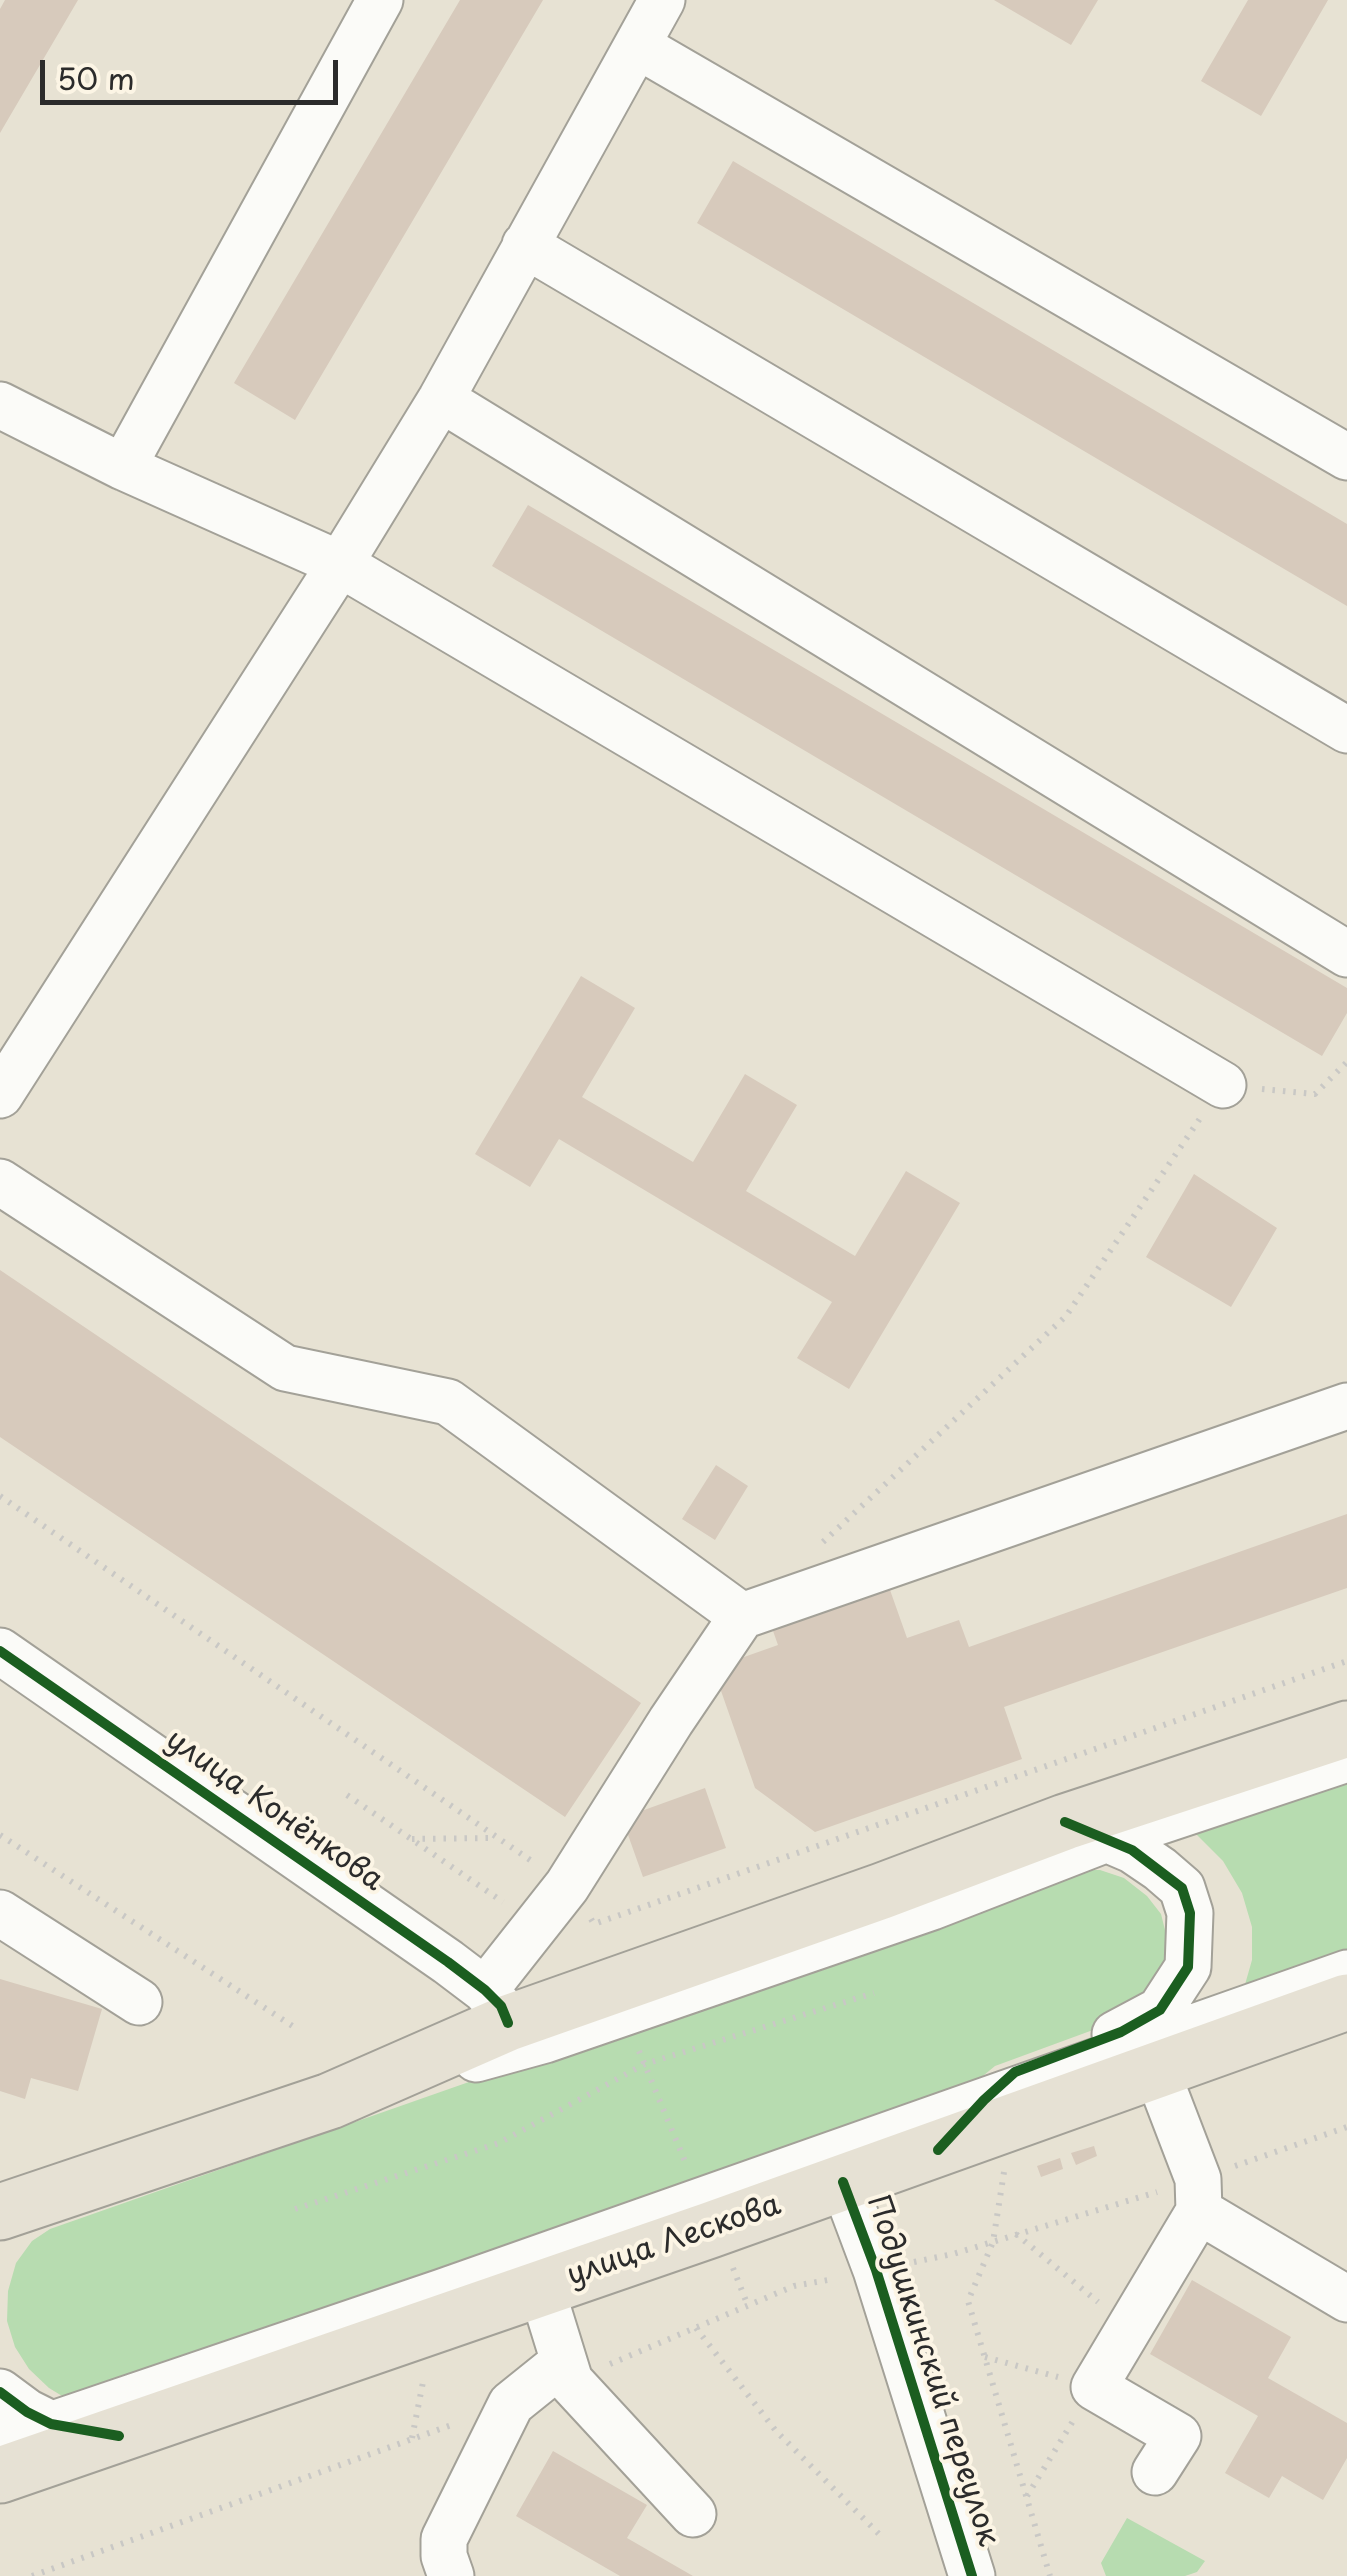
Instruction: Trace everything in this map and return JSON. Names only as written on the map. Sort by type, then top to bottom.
[{"type":"main road","points":[[5,2214],[330,2102],[497,2006],[1086,1831],[1347,1729]]},
{"type":"main road","name":"улица Лескова","points":[[0,2475],[938,2150],[1347,2002]]},
{"type":"street","points":[[123,466],[380,0]]},
{"type":"street","points":[[0,1095],[340,564],[440,400],[662,0]]},
{"type":"street","points":[[638,46],[1347,457]]},
{"type":"street","points":[[525,246],[1347,730]]},
{"type":"street","points":[[440,400],[1347,954]]},
{"type":"street","points":[[0,405],[123,466],[340,564],[1223,1086]]},
{"type":"street","points":[[0,1182],[285,1368],[448,1402],[742,1616]]},
{"type":"street","points":[[497,2006],[568,1886],[742,1616],[1347,1406]]},
{"type":"street","name":"улица Конёнкова","points":[[0,1651],[497,2006]]},
{"type":"street","points":[[330,2102],[561,2034],[932,1906],[1086,1831],[1347,1759]]},
{"type":"street","points":[[938,2150],[1015,2072],[1121,2032],[1160,2010],[1188,1968],[1190,1913],[1182,1888],[1132,1850],[1086,1831]]},
{"type":"street","points":[[0,1913],[139,2002]]},
{"type":"street","name":"улица Лескова","points":[[0,2442],[442,2292],[1347,1973]]},
{"type":"street","points":[[1158,2072],[1199,2195],[1347,2299]]},
{"type":"street","name":"Подушкинский переулок","points":[[843,2182],[876,2270],[972,2576]]},
{"type":"street","points":[[1155,2472],[1178,2436],[1094,2387],[1130,2328],[1199,2195]]},
{"type":"street","points":[[541,2288],[566,2372],[693,2514]]},
{"type":"street","points":[[451,2576],[444,2556],[444,2539],[512,2404],[566,2372]]},
{"type":"street","points":[[0,2392],[51,2424],[119,2436]]},
{"type":"path","points":[[813,1551],[1066,1316],[1223,1086],[1315,1094],[1347,1062]]},
{"type":"path","points":[[347,1794],[504,1903]]},
{"type":"path","points":[[0,1835],[294,2027]]},
{"type":"path","points":[[411,1839],[497,1838]]},
{"type":"path","points":[[295,2209],[500,2143],[645,2064],[874,1993]]},
{"type":"path","points":[[634,2038],[690,2173]]},
{"type":"path","points":[[914,2262],[1016,2234],[1199,2195],[1347,2127]]},
{"type":"path","points":[[1005,2166],[993,2242],[968,2302],[1050,2576]]},
{"type":"path","points":[[1016,2234],[1130,2328]]},
{"type":"path","points":[[730,2262],[748,2306]]},
{"type":"path","points":[[566,2372],[696,2328],[794,2286],[828,2280]]},
{"type":"path","points":[[696,2328],[776,2431],[880,2535]]},
{"type":"path","points":[[985,2357],[1094,2387],[1026,2497]]},
{"type":"path","points":[[411,2440],[428,2361]]},
{"type":"path","points":[[32,2576],[512,2404]]},
{"type":"green space","points":[[1347,1772],[1347,1958],[1242,1995],[1252,1960],[1252,1927],[1242,1893],[1223,1861],[1190,1828]]},
{"type":"green space","points":[[1073,1870],[1100,1870],[1124,1878],[1147,1896],[1161,1914],[1169,1946],[1164,1974],[1153,1997],[1112,2023],[995,2066],[967,2089],[72,2402],[29,2369],[15,2347],[7,2321],[8,2291],[16,2263],[32,2241],[50,2229]]},
{"type":"green space","points":[[1127,2518],[1205,2561],[1197,2572],[1185,2576],[1106,2576],[1101,2563]]},
{"type":"building","points":[[5,0],[78,0],[0,133],[0,9]]},
{"type":"building","points":[[460,0],[543,0],[295,420],[234,383]]},
{"type":"building","points":[[994,0],[1098,0],[1071,45]]},
{"type":"building","points":[[1248,0],[1328,0],[1261,116],[1201,81]]},
{"type":"building","points":[[733,161],[1347,524],[1347,606],[697,223]]},
{"type":"building","points":[[528,505],[1347,988],[1347,1013],[1322,1056],[492,566]]},
{"type":"building","points":[[581,976],[635,1008],[582,1097],[693,1162],[745,1074],[797,1105],[746,1191],[855,1256],[906,1171],[960,1203],[849,1389],[797,1358],[832,1302],[559,1139],[530,1187],[475,1154]]},
{"type":"building","points":[[1194,1174],[1277,1228],[1231,1307],[1146,1257]]},
{"type":"building","points":[[0,1270],[641,1703],[565,1817],[0,1437]]},
{"type":"building","points":[[716,1465],[748,1486],[715,1540],[682,1519]]},
{"type":"building","points":[[1347,1514],[1347,1588],[1004,1707],[1022,1759],[815,1832],[755,1788],[713,1668],[778,1645],[767,1614],[884,1573],[907,1638],[959,1620],[969,1647]]},
{"type":"building","points":[[705,1788],[726,1848],[643,1877],[622,1818]]},
{"type":"building","points":[[0,1979],[102,2009],[78,2091],[31,2078],[25,2099],[0,2091]]},
{"type":"building","points":[[1094,2146],[1097,2156],[1076,2165],[1071,2153]]},
{"type":"building","points":[[1060,2158],[1063,2169],[1041,2177],[1037,2166]]},
{"type":"building","points":[[1192,2280],[1291,2337],[1268,2378],[1347,2423],[1347,2458],[1323,2500],[1282,2476],[1269,2498],[1225,2473],[1258,2416],[1150,2354]]},
{"type":"building","points":[[553,2451],[647,2505],[627,2538],[693,2576],[620,2576],[516,2516]]},
{"type":"cycle path","points":[[0,1651],[448,1962],[501,2006],[508,2023]]},
{"type":"cycle path","points":[[938,2150],[1015,2072],[1121,2032],[1160,2010],[1188,1967],[1190,1913],[1182,1888],[1132,1850],[1065,1822]]},
{"type":"cycle path","points":[[843,2182],[876,2270],[972,2576]]},
{"type":"cycle path","points":[[0,2392],[51,2424],[119,2436]]}]
